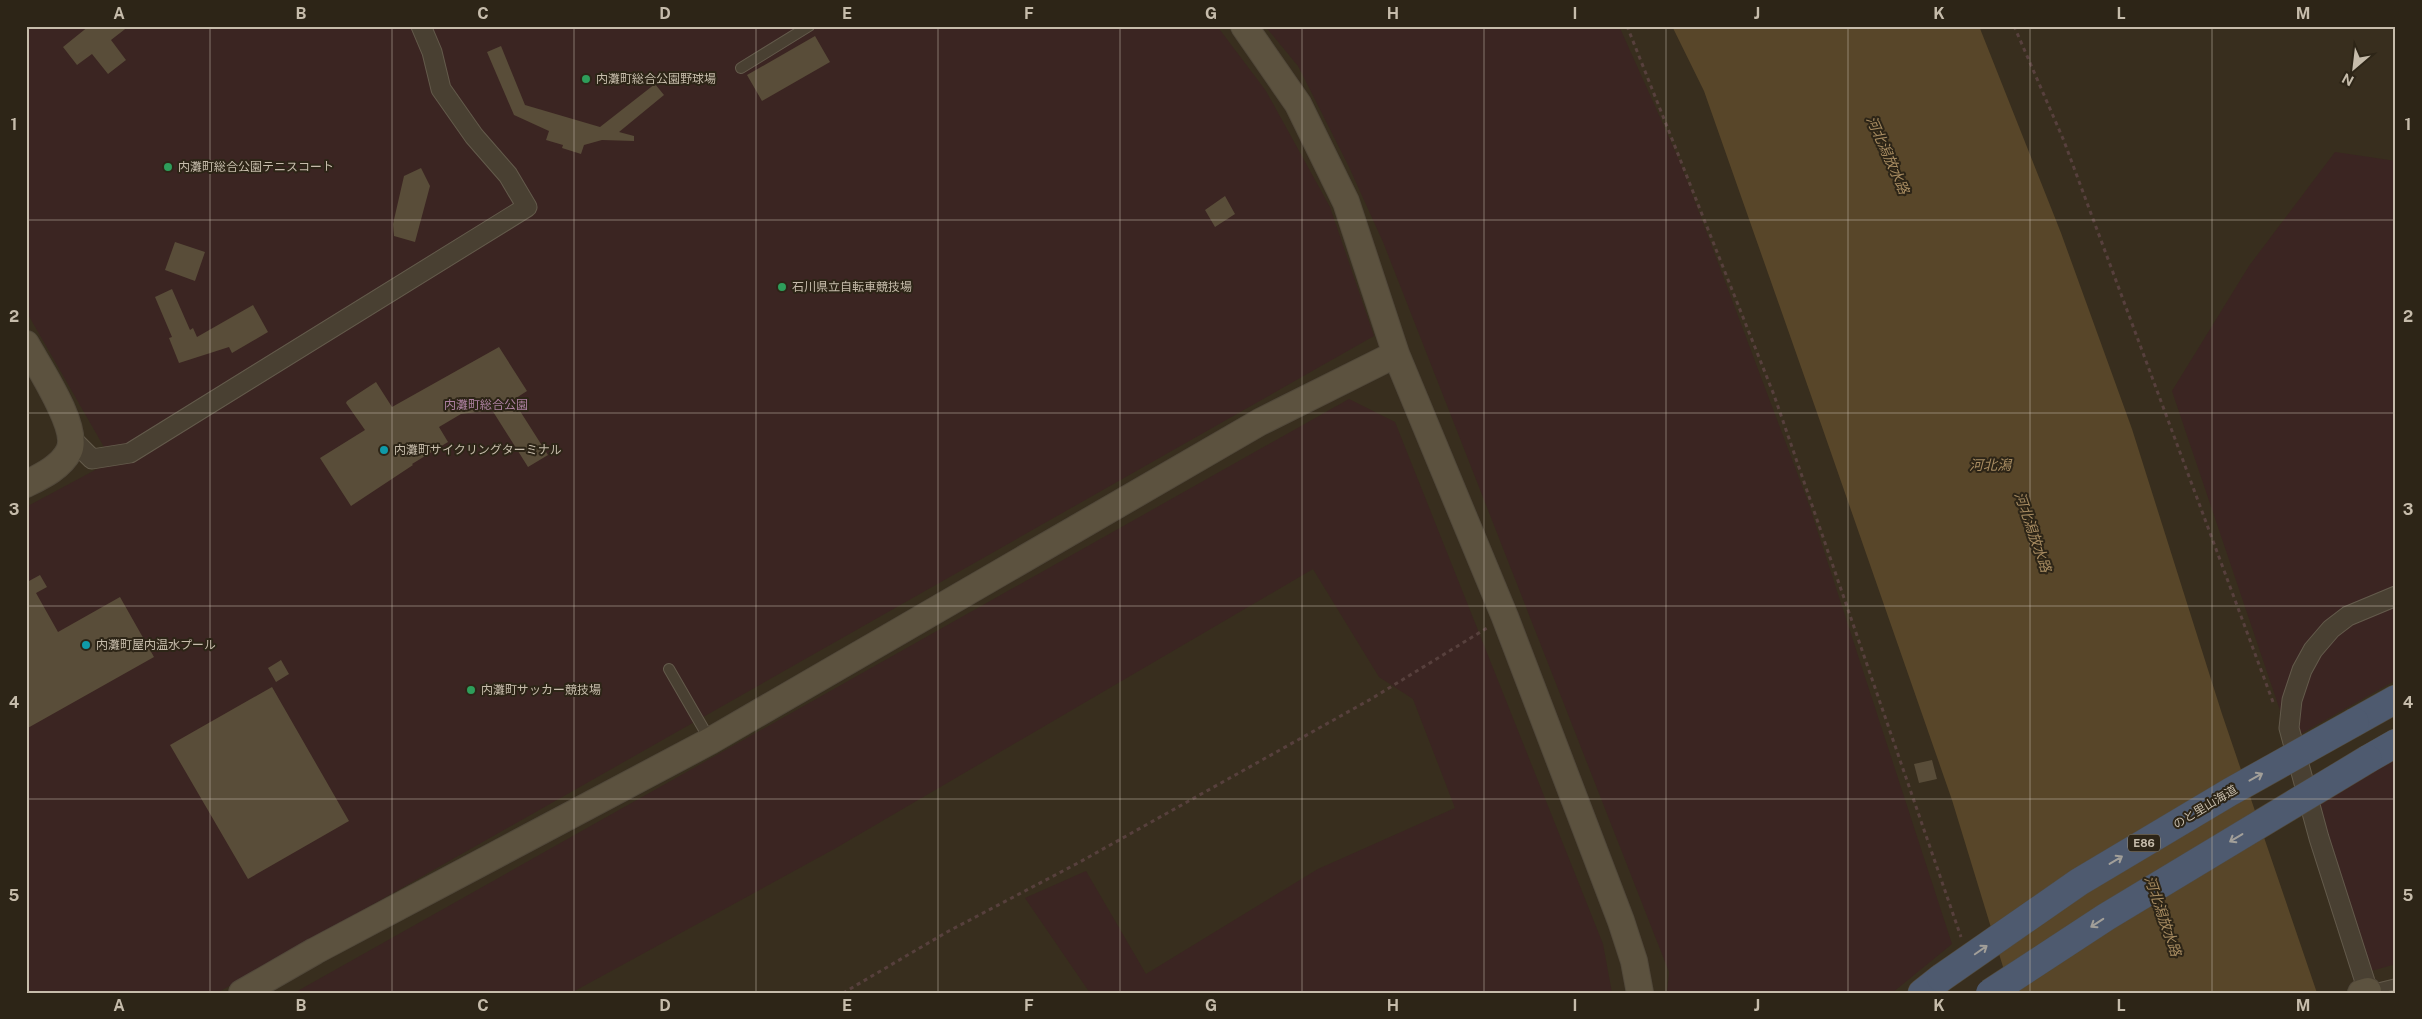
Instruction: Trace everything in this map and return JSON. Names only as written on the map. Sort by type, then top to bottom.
[{"type":"highway","name":"のと里山海道","points":[[1932,985],[2080,882],[2230,792],[2396,699]]},
{"type":"highway","points":[[1990,993],[2106,917],[2396,743]]},
{"type":"street","points":[[71,438],[92,459],[130,454],[527,207],[508,175],[474,136],[441,89],[432,52],[421,26]]},
{"type":"street","points":[[1244,26],[1298,104],[1346,202],[1396,354],[1505,617],[1620,922],[1634,961],[1640,993]]},
{"type":"street","points":[[26,344],[66,419],[71,438],[70,450],[62,461],[45,474],[26,484]]},
{"type":"street","points":[[242,993],[315,951],[710,741],[1260,422],[1396,354]]},
{"type":"street","points":[[2364,992],[2289,728],[2292,700],[2302,670],[2313,650],[2331,629],[2348,616],[2396,596]]},
{"type":"lane","points":[[741,68],[809,26]]},
{"type":"lane","points":[[669,669],[710,741]]},
{"type":"lane","points":[[2364,992],[2396,984]]},
{"type":"path","points":[[1627,26],[1774,395],[1962,938]]},
{"type":"path","points":[[2014,26],[2064,141],[2275,709],[2289,728]]},
{"type":"path","points":[[843,993],[947,932],[1371,700],[1429,666],[1505,617]]},
{"type":"green space","name":"内灘町総合公園","points":[[26,26],[1217,26],[1266,91],[1330,207],[1374,336],[217,993],[26,993],[26,507],[112,461],[26,311]]},
{"type":"green space","points":[[1265,26],[1619,26],[1680,162],[1808,502],[1952,944],[1892,993],[1667,993],[1669,972],[1383,242],[1349,167],[1298,66]]},
{"type":"green space","points":[[2335,152],[2396,161],[2396,680],[2290,740],[2172,391],[2249,266]]},
{"type":"green space","points":[[1349,399],[1395,422],[1603,944],[1612,993],[1090,993],[1025,898],[1086,871],[1146,974],[1318,869],[1455,808],[1413,699],[1379,677],[1313,569],[836,848],[571,993],[294,993]]},
{"type":"green space","points":[[2396,732],[2396,964],[2371,971],[2310,782]]},
{"type":"water","name":"河北潟","points":[[1672,26],[1979,26],[2061,233],[2132,429],[2222,714],[2317,993],[2011,993],[1952,800],[1821,424],[1704,91]]},
{"type":"building","points":[[89,26],[129,26],[111,40],[126,60],[108,74],[92,54],[77,65],[63,47]]},
{"type":"building","points":[[815,36],[830,62],[762,101],[747,75]]},
{"type":"building","points":[[501,46],[525,105],[600,127],[655,84],[664,95],[619,132],[634,136],[634,141],[602,140],[584,145],[581,154],[562,148],[563,145],[546,140],[549,131],[514,115],[487,52]]},
{"type":"building","points":[[421,168],[430,186],[415,242],[394,236],[393,224],[404,176]]},
{"type":"building","points":[[1225,196],[1235,214],[1215,227],[1205,210]]},
{"type":"building","points":[[175,242],[205,252],[195,281],[165,270]]},
{"type":"building","points":[[172,289],[190,330],[193,328],[197,337],[253,305],[268,332],[232,353],[229,347],[179,363],[169,338],[172,337],[155,297]]},
{"type":"building","points":[[499,347],[527,391],[513,400],[548,455],[528,467],[492,410],[461,414],[439,427],[448,442],[351,506],[320,458],[365,430],[346,403],[347,401],[376,382],[392,407]]},
{"type":"building","name":"内灘町屋内温水プール","points":[[40,575],[47,587],[36,593],[58,632],[120,597],[154,657],[26,729],[26,576],[29,581]]},
{"type":"building","points":[[281,660],[289,674],[276,682],[268,668]]},
{"type":"building","points":[[272,687],[349,821],[248,879],[170,745]]},
{"type":"building","points":[[1932,760],[1937,779],[1919,783],[1914,764]]},
{"type":"place","name":"内灘町総合公園野球場","points":[[586,79]]},
{"type":"place","name":"内灘町総合公園テニスコート","points":[[168,167]]},
{"type":"place","name":"石川県立自転車競技場","points":[[782,287]]},
{"type":"place","name":"内灘町サイクリングターミナル","points":[[384,450]]},
{"type":"place","name":"内灘町屋内温水プール","points":[[86,645]]},
{"type":"place","name":"内灘町サッカー競技場","points":[[471,690]]},
{"type":"water label","name":"河北潟放水路","points":[[1888,155]]},
{"type":"water label","name":"河北潟放水路","points":[[2033,532]]},
{"type":"water label","name":"河北潟放水路","points":[[2163,916]]}]
